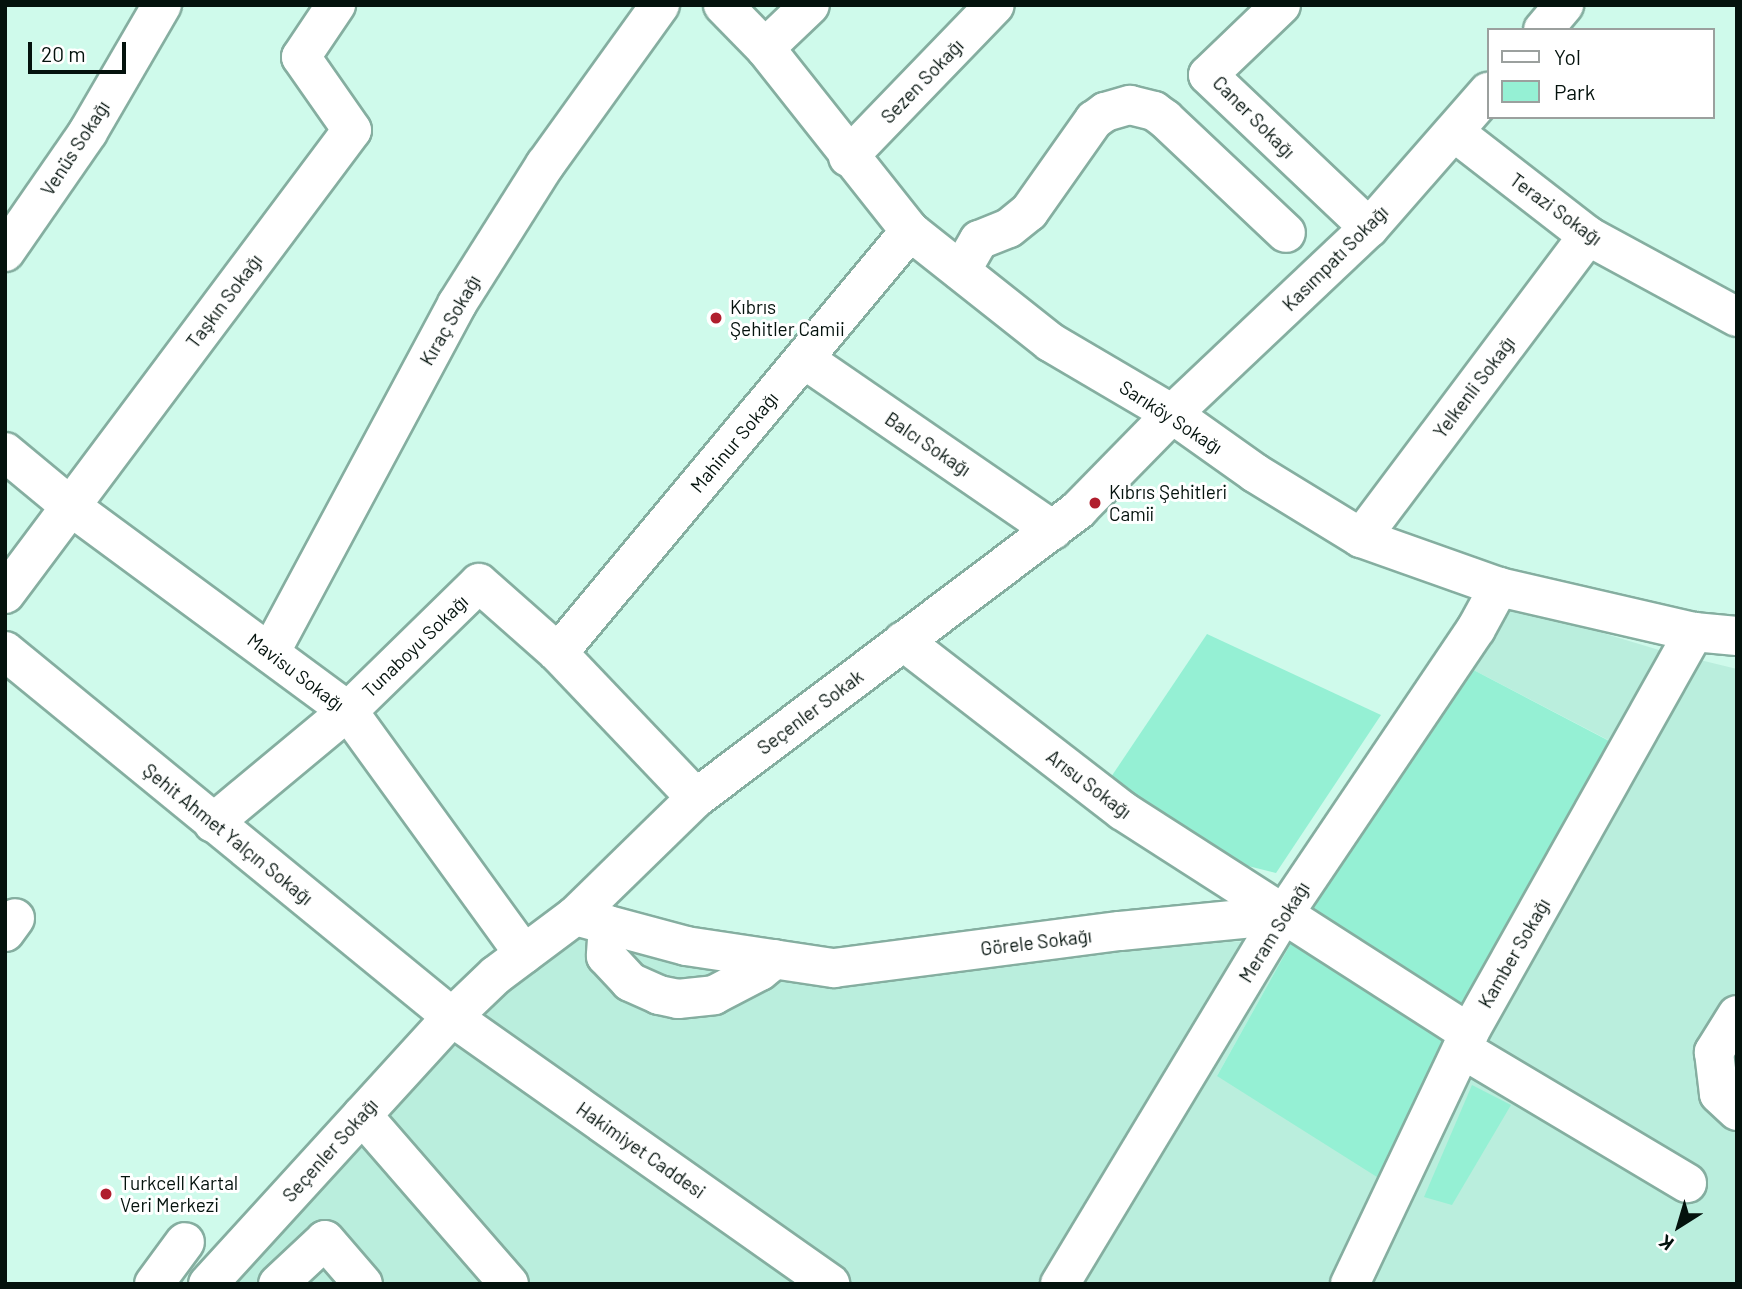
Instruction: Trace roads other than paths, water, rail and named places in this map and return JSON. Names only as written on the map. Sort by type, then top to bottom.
[{"type":"street","name":"Taşkın Sokağı","points":[[5,594],[352,130],[301,57],[336,5]]},
{"type":"street","name":"Kıraç Sokağı","points":[[270,653],[457,304],[545,165],[660,5]]},
{"type":"street","name":"Sarıköy Sokağı","points":[[723,5],[765,48],[848,157],[910,231],[1050,342],[1172,414],[1255,473],[1361,538],[1499,587],[1694,632],[1737,636]]},
{"type":"street","points":[[765,48],[810,5]]},
{"type":"street","name":"Sezen Sokağı","points":[[848,157],[995,5]]},
{"type":"street","name":"Caner Sokağı","points":[[1281,5],[1208,75],[1369,228]]},
{"type":"street","points":[[1545,28],[1564,5]]},
{"type":"street","name":"Venüs Sokağı","points":[[5,252],[88,132],[152,11]]},
{"type":"street","name":"Kasımpatı Sokağı","points":[[1172,414],[1369,228],[1486,94]]},
{"type":"street","points":[[961,271],[979,240],[1009,228],[1030,212],[1094,120],[1105,112],[1130,105],[1154,111],[1164,119],[1286,233]]},
{"type":"street","name":"Terazi Sokağı","points":[[1454,132],[1588,236],[1737,317]]},
{"type":"street","name":"Mahinur Sokağı","points":[[558,653],[910,231]]},
{"type":"street","name":"Yelkenli Sokağı","points":[[1361,538],[1588,236]]},
{"type":"street","name":"Balcı Sokağı","points":[[804,359],[1053,530]]},
{"type":"street","name":"Seçenler Sokak","points":[[452,1017],[496,975],[524,954],[592,920],[696,798],[1053,530],[1079,509],[1172,414]]},
{"type":"street","name":"Mavisu Sokağı","points":[[5,452],[70,506],[348,711],[524,954]]},
{"type":"street","name":"Tunaboyu Sokağı","points":[[213,823],[348,711],[479,583],[558,653],[696,798]]},
{"type":"street","name":"Meram Sokağı","points":[[1060,1284],[1283,915],[1476,629],[1499,587]]},
{"type":"street","name":"Kamber Sokağı","points":[[1350,1284],[1465,1041],[1694,632]]},
{"type":"street","name":"Arısu Sokağı","points":[[904,641],[1123,811],[1283,915]]},
{"type":"street","name":"Şehit Ahmet Yalçın Sokağı","points":[[5,651],[452,1017]]},
{"type":"street","points":[[1283,915],[1465,1041],[1687,1183]]},
{"type":"street","name":"Görele Sokağı","points":[[592,920],[686,946],[834,968],[1120,931],[1283,915]]},
{"type":"street","points":[[592,920],[606,956],[630,982],[659,995],[678,999],[714,995],[760,971],[775,959]]},
{"type":"street","points":[[1737,1015],[1713,1052],[1719,1094],[1737,1111]]},
{"type":"street","name":"Seçenler Sokağı","points":[[208,1284],[452,1017]]},
{"type":"street","name":"Hakimiyet Caddesi","points":[[452,1017],[830,1284]]},
{"type":"street","points":[[362,1115],[509,1284]]},
{"type":"street","points":[[278,1284],[326,1240],[363,1284]]},
{"type":"street","points":[[154,1284],[185,1242]]},
{"type":"place","name":"Kıbrıs Şehitler Camii","points":[[716,318]]},
{"type":"place","name":"Kıbrıs Şehi̇tleri̇ Cami̇i̇","points":[[1095,503]]},
{"type":"place","name":"Turkcell Kartal Veri Merkezi","points":[[106,1194]]}]
